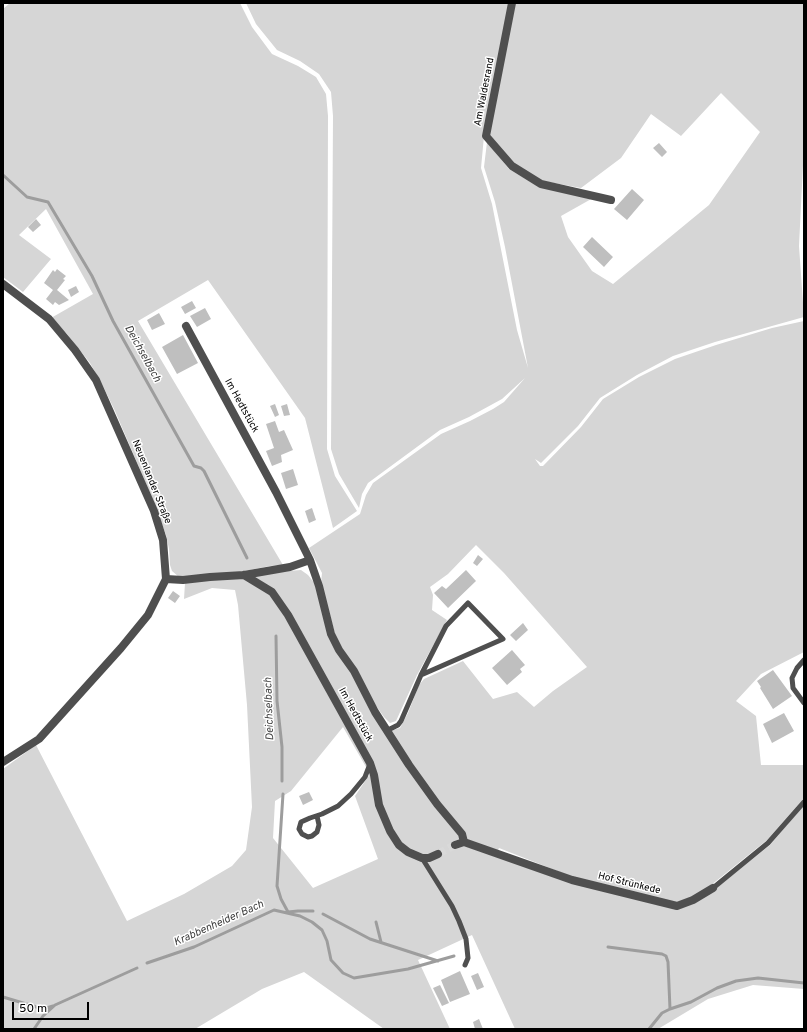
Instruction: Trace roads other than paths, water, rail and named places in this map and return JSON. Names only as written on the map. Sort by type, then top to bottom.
[{"type":"street","name":"Am Waldesrand","points":[[512,3],[486,136],[512,166],[541,184],[611,200]]},
{"type":"street","name":"Neuenlander Straße","points":[[3,284],[49,320],[76,350],[96,380],[154,511],[163,540],[166,580]]},
{"type":"street","name":"Im Hedtstück","points":[[186,326],[276,492],[310,560],[319,586],[331,634],[339,650],[354,671],[375,712],[388,730],[409,765],[437,804],[462,834],[464,842]]},
{"type":"street","points":[[3,762],[38,739],[121,648],[148,615],[166,580],[244,575],[290,567],[310,560]]},
{"type":"street","name":"Im Hedtstück","points":[[244,575],[272,592],[288,615],[370,763],[374,775],[379,805],[390,831],[399,844],[408,852],[422,858]]},
{"type":"street","points":[[455,845],[464,842]]},
{"type":"street","name":"Hof Strünkede","points":[[464,842],[572,880],[677,906],[693,900],[713,888]]},
{"type":"street","points":[[422,858],[429,858],[438,854]]},
{"type":"lane","points":[[388,730],[398,726],[402,721],[421,675],[446,626],[468,604],[504,638],[421,675]]},
{"type":"lane","points":[[804,660],[797,668],[792,678],[793,688],[804,703]]},
{"type":"lane","points":[[317,816],[319,825],[317,832],[308,837],[302,834],[300,829],[302,822],[338,806],[351,794],[365,777],[370,763]]},
{"type":"lane","name":"Hof Strünkede","points":[[713,888],[768,843],[804,802]]},
{"type":"lane","points":[[422,858],[452,906],[459,921],[466,939],[468,958],[465,966]]},
{"type":"waterway","name":"Deichselbach","points":[[3,175],[27,197],[48,202],[92,276],[113,321],[194,466],[201,468],[204,471],[247,558]]},
{"type":"waterway","name":"Deichselbach","points":[[276,636],[277,701],[282,747],[282,781]]},
{"type":"waterway","name":"Deichselbach","points":[[283,794],[277,886],[281,899],[288,912],[313,911]]},
{"type":"waterway","name":"Krabbenheider Bach","points":[[147,963],[194,947],[274,910],[300,916],[312,922],[322,930],[327,941],[331,960],[343,973],[354,978],[408,969],[454,956]]},
{"type":"waterway","points":[[323,914],[370,939],[438,961]]},
{"type":"waterway","points":[[376,922],[381,942]]},
{"type":"waterway","name":"Krabbenheider Bach","points":[[608,947],[662,954],[666,956],[668,962],[670,1009],[691,1002],[717,988],[736,981],[758,978],[804,983]]},
{"type":"waterway","name":"Krabbenheider Bach","points":[[34,1029],[43,1016],[55,1005],[137,968]]},
{"type":"waterway","points":[[3,997],[43,1009],[53,1006]]},
{"type":"waterway","points":[[649,1029],[662,1013],[670,1009]]},
{"type":"tunnel","points":[[438,854],[455,845]]}]
